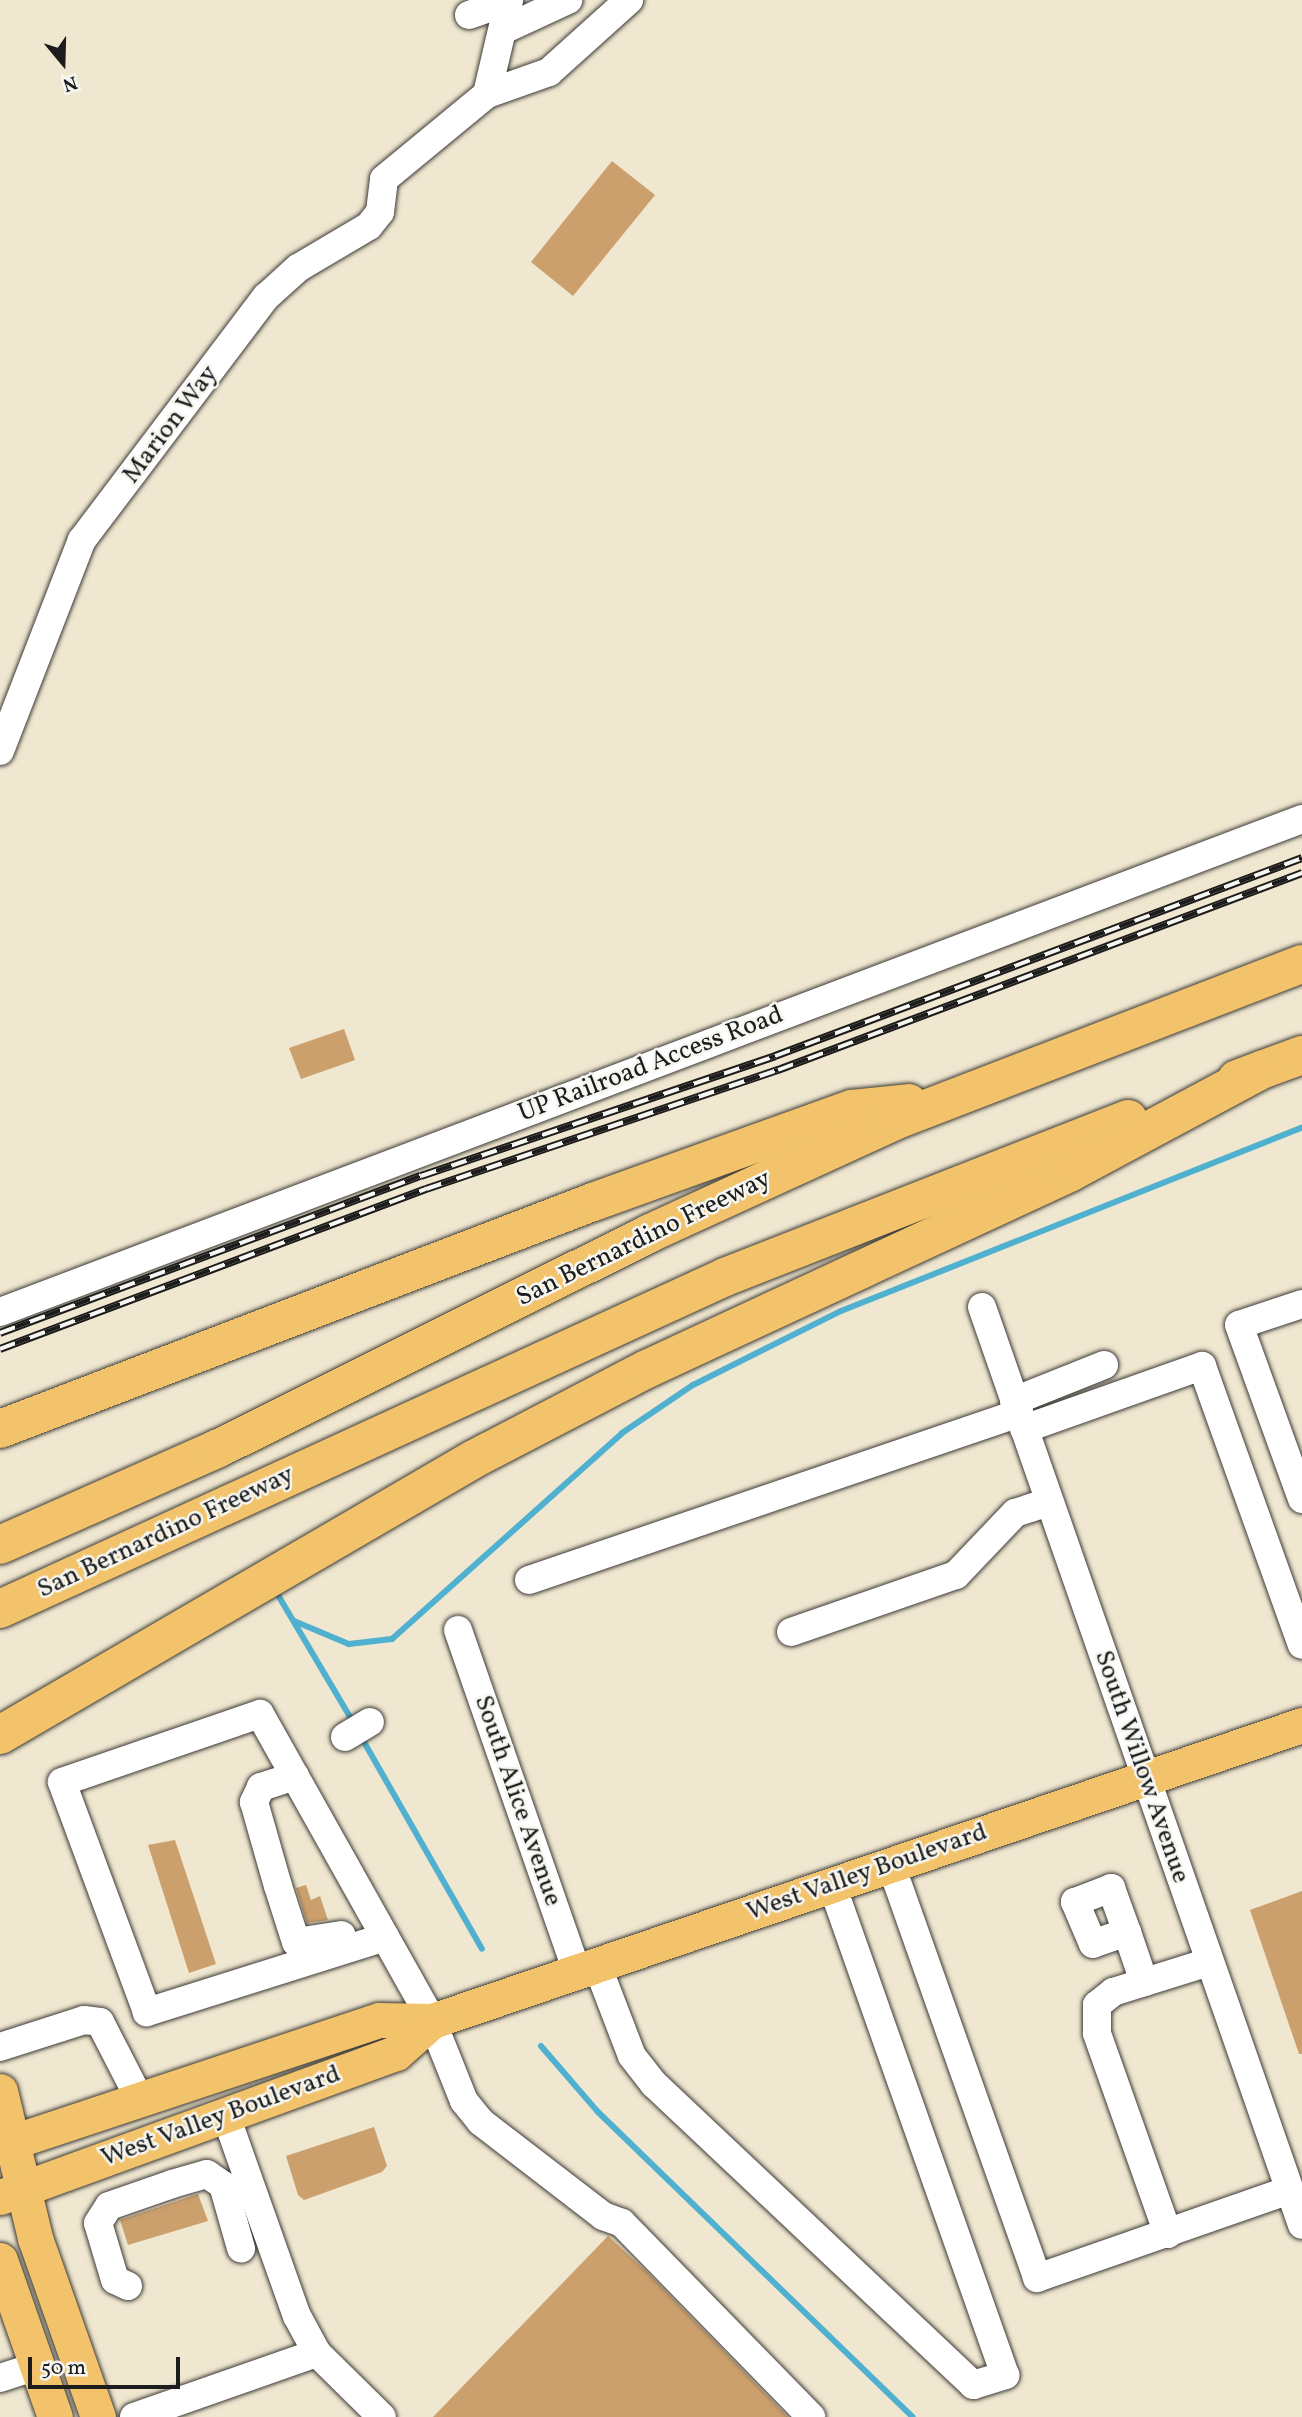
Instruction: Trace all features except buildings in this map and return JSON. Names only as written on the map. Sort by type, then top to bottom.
[{"type":"highway","name":"San Bernardino Freeway","points":[[0,1545],[201,1456],[650,1233],[949,1098],[1302,964]]},
{"type":"highway","name":"San Bernardino Freeway","points":[[0,1609],[725,1278],[1302,1055]]},
{"type":"highway","points":[[0,1735],[474,1460],[647,1369],[1071,1172],[1261,1070]]},
{"type":"highway","points":[[0,1429],[852,1109],[949,1098]]},
{"type":"main road","name":"West Valley Boulevard","points":[[7,2144],[379,2020],[432,2021],[1302,1725]]},
{"type":"main road","name":"West Valley Boulevard","points":[[8,2194],[396,2053],[432,2021]]},
{"type":"main road","points":[[0,2091],[7,2144],[8,2194],[97,2417]]},
{"type":"main road","points":[[0,2260],[55,2417]]},
{"type":"street","points":[[487,94],[509,0]]},
{"type":"street","points":[[470,15],[509,0]]},
{"type":"street","points":[[503,30],[568,0]]},
{"type":"street","points":[[487,94],[549,72],[629,0]]},
{"type":"street","name":"Marion Way","points":[[0,751],[82,540],[266,297],[298,268],[369,226],[380,212],[384,179],[487,94]]},
{"type":"street","name":"UP Railroad Access Road","points":[[0,1312],[1302,819]]},
{"type":"street","points":[[1302,1304],[1239,1325],[1302,1497]]},
{"type":"street","name":"South Willow Avenue","points":[[982,1307],[1302,2225]]},
{"type":"street","points":[[1019,1414],[1104,1365]]},
{"type":"street","points":[[529,1580],[1019,1414],[1202,1366],[1302,1646]]},
{"type":"street","points":[[791,1632],[956,1575],[1015,1514],[1049,1502]]},
{"type":"street","name":"South Alice Avenue","points":[[458,1630],[587,1969],[632,2056],[654,2084],[953,2369],[973,2385],[1005,2375],[832,1885]]},
{"type":"street","points":[[381,1930],[148,2012],[62,1782],[260,1714],[432,2021],[464,2101],[481,2122],[603,2216],[622,2222],[811,2417]]},
{"type":"street","points":[[345,1737],[370,1722]]},
{"type":"street","points":[[292,1770],[261,1787],[254,1802],[296,1942],[306,1945],[381,1930]]},
{"type":"street","points":[[891,1865],[1037,2278],[1289,2190]]},
{"type":"street","points":[[1127,1932],[1144,1982]]},
{"type":"street","points":[[1168,2234],[1097,2033],[1097,2005],[1144,1982],[1209,1962]]},
{"type":"street","points":[[0,2047],[84,2020],[100,2022],[139,2098]]},
{"type":"street","points":[[226,2116],[293,2307],[317,2353],[382,2417]]},
{"type":"street","points":[[128,2286],[115,2280],[98,2223],[109,2206],[172,2183],[207,2174],[223,2185],[240,2248]]},
{"type":"street","points":[[134,2417],[317,2353]]},
{"type":"street","points":[[0,2378],[37,2365]]},
{"type":"waterway","points":[[294,1621],[349,1644],[392,1639],[622,1433],[693,1385],[841,1311],[1302,1128]]},
{"type":"waterway","points":[[275,1590],[353,1722]]},
{"type":"waterway","points":[[360,1735],[482,1949]]},
{"type":"waterway","points":[[541,2046],[598,2112],[913,2417]]},
{"type":"railway","points":[[0,1333],[421,1176],[775,1056],[1302,858]]},
{"type":"railway","points":[[0,1349],[426,1189],[778,1070],[1302,873]]}]
